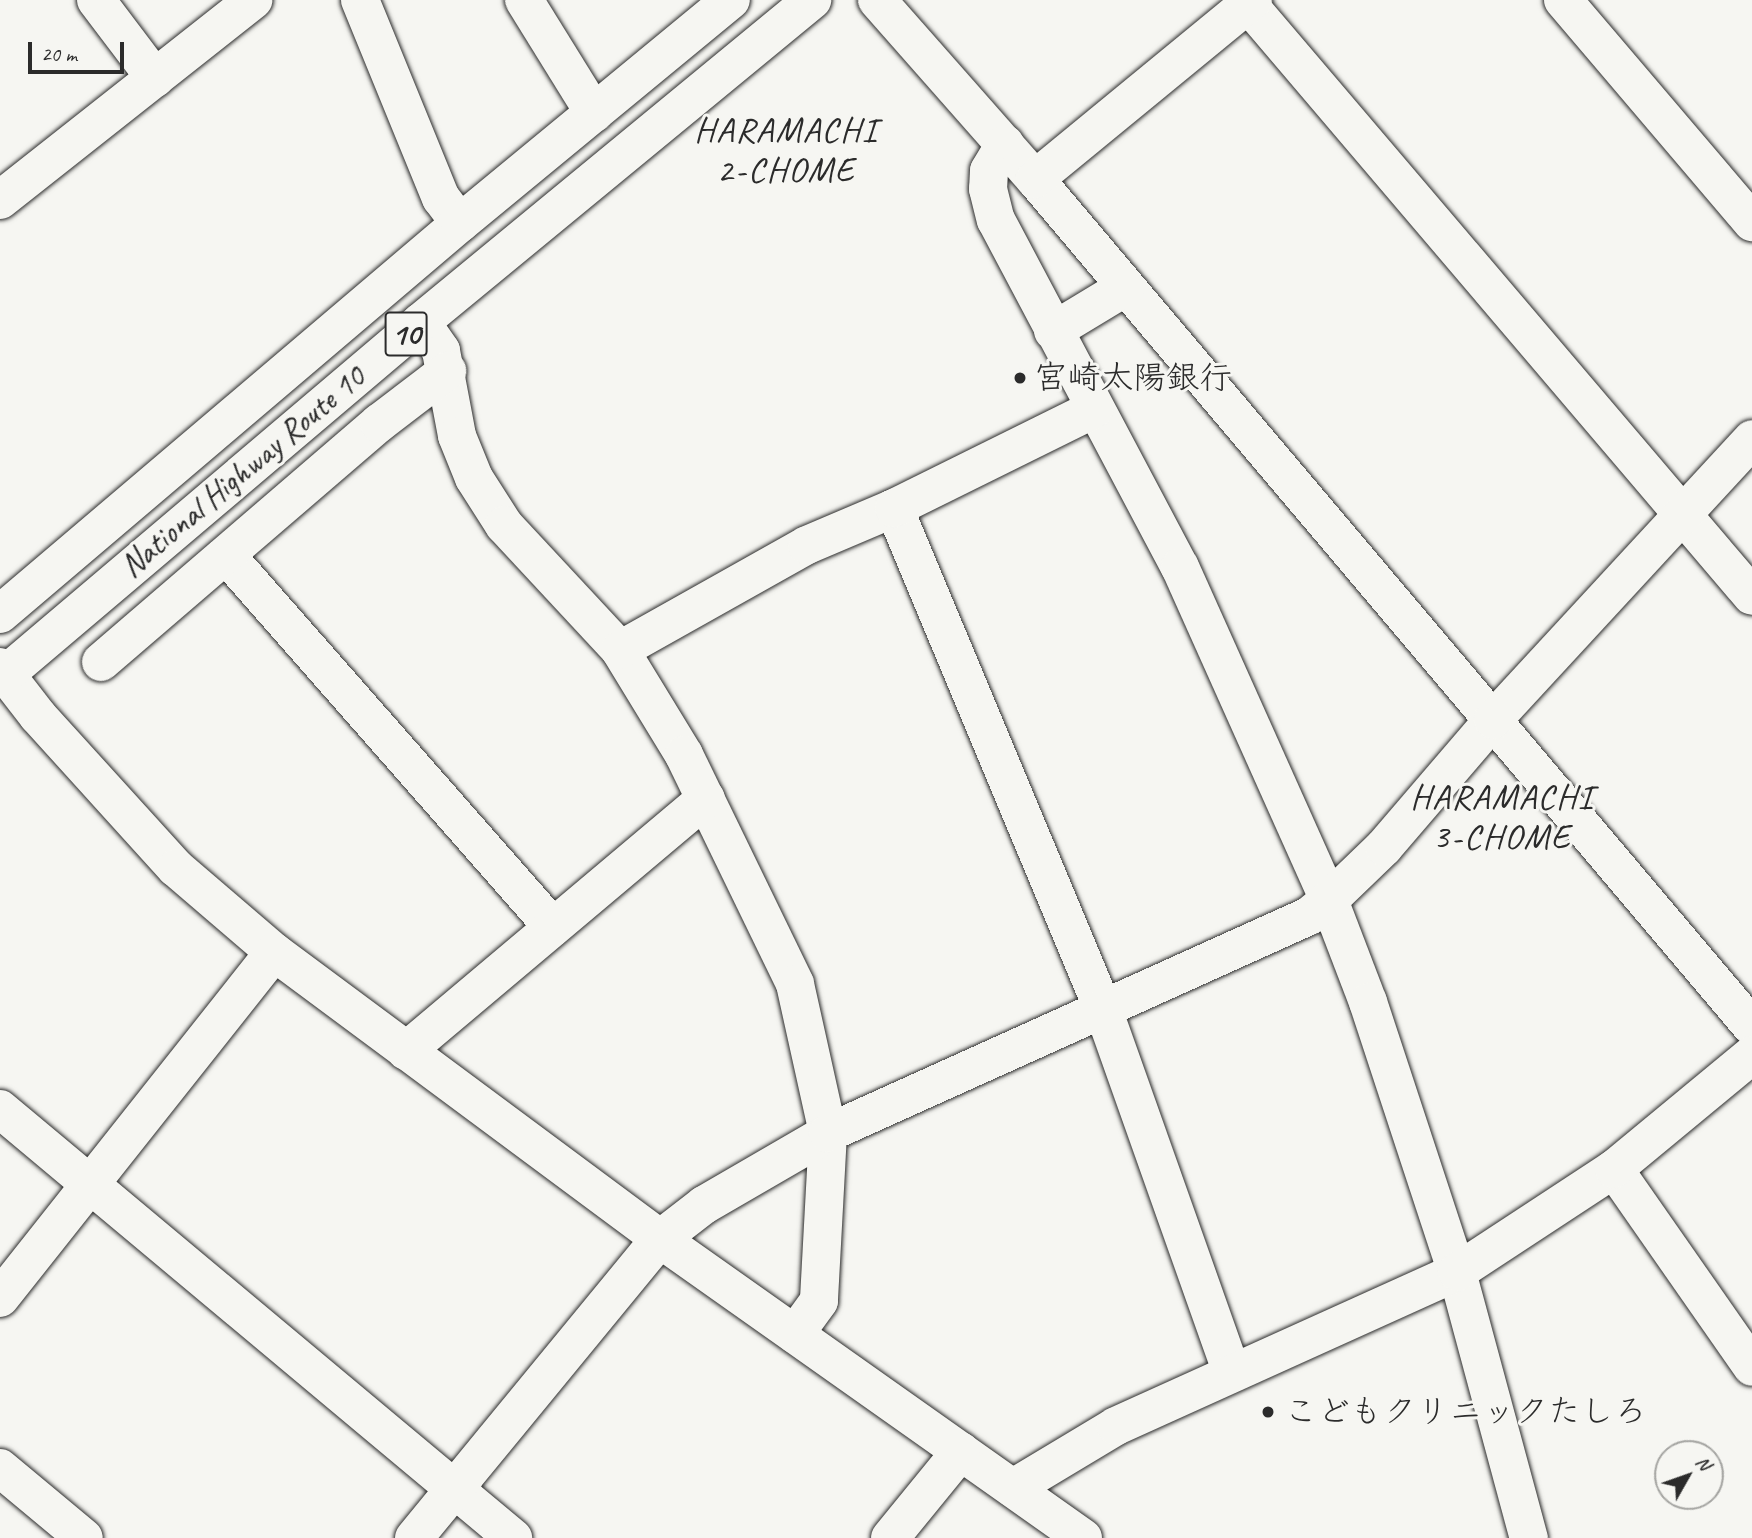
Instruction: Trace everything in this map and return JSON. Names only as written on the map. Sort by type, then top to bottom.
[{"type":"main road","points":[[96,0],[155,78]]},
{"type":"main road","points":[[0,200],[253,0]]},
{"type":"main road","points":[[360,0],[441,198],[460,223]]},
{"type":"main road","points":[[524,0],[594,113]]},
{"type":"main road","name":"National Highway Route 10","points":[[0,614],[460,223],[731,0]]},
{"type":"main road","name":"National Highway Route 10","points":[[2,674],[421,322],[812,0]]},
{"type":"main road","points":[[877,0],[1035,179],[1752,1027]]},
{"type":"main road","points":[[1563,0],[1752,222]]},
{"type":"main road","points":[[1035,179],[1250,2],[1752,596]]},
{"type":"main road","points":[[1005,144],[989,171],[988,189],[996,220],[1180,567],[1329,901],[1368,1002],[1457,1272],[1529,1538]]},
{"type":"main road","points":[[1053,331],[1126,286]]},
{"type":"main road","points":[[421,322],[441,351],[447,371],[457,436],[474,478],[504,525],[620,650],[706,798],[795,984],[828,1133],[819,1301],[794,1334]]},
{"type":"main road","points":[[101,662],[447,371]]},
{"type":"main road","points":[[620,650],[807,545],[894,508],[1094,409]]},
{"type":"main road","points":[[414,1538],[660,1239],[704,1205],[828,1133],[1309,916],[1329,901],[1384,847],[1493,720],[1752,439]]},
{"type":"main road","points":[[894,508],[1102,1009],[1232,1373]]},
{"type":"main road","points":[[226,555],[552,927]]},
{"type":"main road","points":[[2,674],[176,868],[274,952],[660,1239],[1083,1538]]},
{"type":"main road","points":[[406,1051],[706,798]]},
{"type":"main road","points":[[0,1298],[274,952]]},
{"type":"main road","points":[[1013,1488],[1116,1426],[1457,1272],[1614,1169],[1752,1055]]},
{"type":"main road","points":[[0,1109],[513,1538]]},
{"type":"main road","points":[[1614,1169],[1752,1367]]},
{"type":"main road","points":[[890,1538],[961,1451]]},
{"type":"main road","points":[[0,1468],[84,1538]]},
{"type":"place","name":"宮崎太陽銀行","points":[[1020,378]]},
{"type":"place","name":"こどもクリニックたしろ","points":[[1268,1412]]},
{"type":"district","name":"HARAMACHI 2-CHOME","points":[[786,150]]},
{"type":"district","name":"HARAMACHI 3-CHOME","points":[[1502,817]]}]
